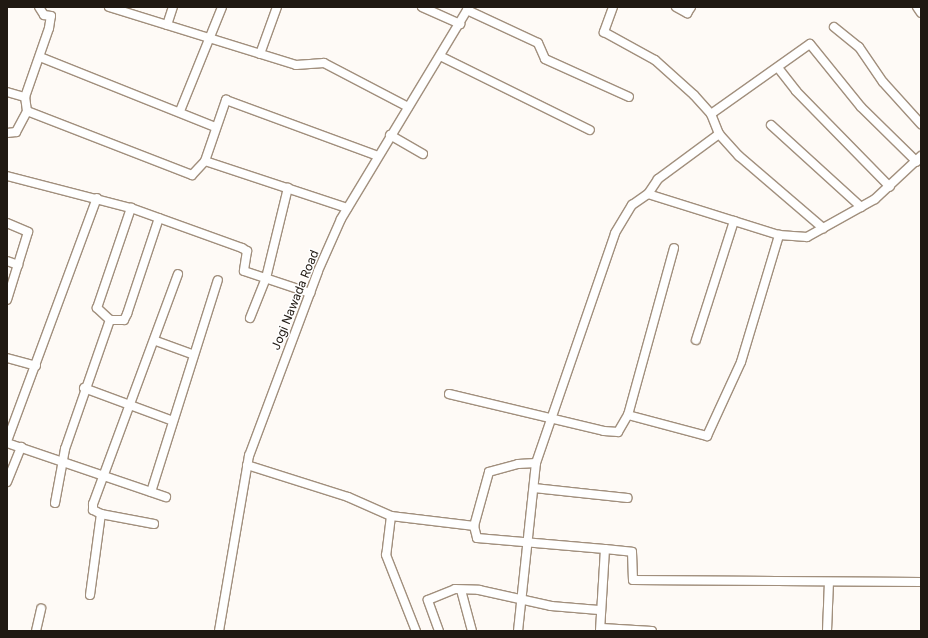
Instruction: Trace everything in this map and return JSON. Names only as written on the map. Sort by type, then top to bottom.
[{"type":"street","points":[[7,133],[16,132],[27,111],[25,97],[40,58],[51,16],[44,15],[39,7]]},
{"type":"street","points":[[109,7],[296,65],[324,63],[408,107]]},
{"type":"street","points":[[167,25],[174,7]]},
{"type":"street","points":[[180,111],[222,7]]},
{"type":"street","points":[[260,54],[277,7]]},
{"type":"street","points":[[422,7],[460,24]]},
{"type":"street","points":[[613,7],[604,32],[655,60],[711,114],[719,134],[739,156],[823,228]]},
{"type":"street","points":[[676,7],[687,13],[691,7]]},
{"type":"street","points":[[917,7],[921,13]]},
{"type":"street","points":[[468,9],[538,43],[545,60],[629,97]]},
{"type":"street","name":"Jogi Nawada Road","points":[[219,631],[247,465],[310,293],[347,208],[468,9]]},
{"type":"street","points":[[834,27],[859,47],[883,82],[921,124]]},
{"type":"street","points":[[648,194],[778,235],[807,237],[860,207],[890,187],[919,159],[861,106],[810,44],[779,69],[711,114]]},
{"type":"street","points":[[440,56],[590,130]]},
{"type":"street","points":[[40,58],[180,111],[215,127]]},
{"type":"street","points":[[779,69],[796,91],[890,187]]},
{"type":"street","points":[[7,92],[25,97]]},
{"type":"street","points":[[27,111],[192,175],[205,160],[215,127],[226,100],[378,156]]},
{"type":"street","points":[[770,125],[860,207]]},
{"type":"street","points":[[518,631],[536,463],[615,233],[632,205],[648,194],[658,179],[719,134]]},
{"type":"street","points":[[390,135],[423,154]]},
{"type":"street","points":[[205,160],[347,208]]},
{"type":"street","points":[[7,176],[131,208],[242,248],[247,251],[244,271],[310,293]]},
{"type":"street","points":[[250,318],[266,278],[288,188]]},
{"type":"street","points":[[97,198],[7,442],[166,497]]},
{"type":"street","points":[[131,208],[97,308],[110,320],[124,320],[127,314],[159,218]]},
{"type":"street","points":[[696,340],[734,221]]},
{"type":"street","points":[[7,223],[28,232],[7,300]]},
{"type":"street","points":[[628,415],[707,436],[741,362],[778,235]]},
{"type":"street","points":[[449,394],[551,416],[615,433],[628,415],[674,248]]},
{"type":"street","points":[[7,261],[18,265]]},
{"type":"street","points":[[154,524],[101,514],[93,510],[93,504],[156,341],[178,274]]},
{"type":"street","points":[[151,492],[192,354],[218,280]]},
{"type":"street","points":[[55,502],[63,462],[84,388],[110,320]]},
{"type":"street","points":[[156,341],[192,354]]},
{"type":"street","points":[[7,358],[36,366]]},
{"type":"street","points":[[84,388],[173,420]]},
{"type":"street","points":[[7,482],[20,447]]},
{"type":"street","points":[[536,463],[518,464],[489,472],[474,526],[477,538],[485,540],[632,552],[633,580],[921,582]]},
{"type":"street","points":[[247,465],[348,497],[391,516],[474,526]]},
{"type":"street","points":[[534,488],[627,498]]},
{"type":"street","points":[[90,595],[101,514]]},
{"type":"street","points":[[391,516],[386,555],[416,631]]},
{"type":"street","points":[[605,549],[599,610],[601,630],[652,631]]},
{"type":"street","points":[[827,631],[829,582]]},
{"type":"street","points":[[439,631],[428,600],[461,590],[479,590],[521,600],[599,610]]},
{"type":"street","points":[[461,590],[472,631]]},
{"type":"street","points":[[36,631],[41,608]]}]
